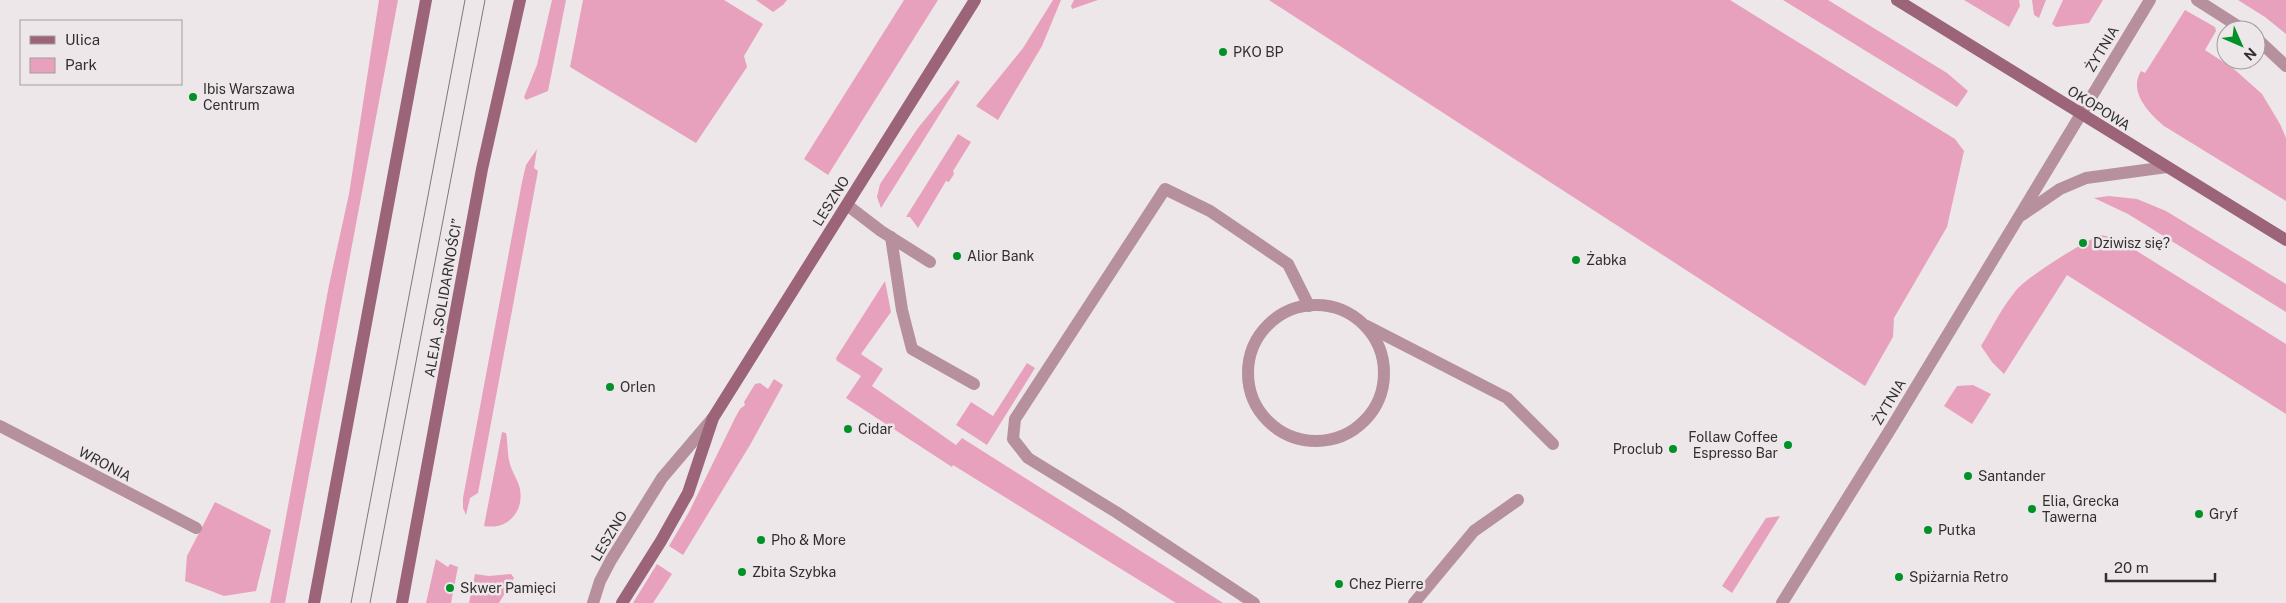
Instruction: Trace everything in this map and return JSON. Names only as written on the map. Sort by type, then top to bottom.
[{"type":"main road","points":[[314,603],[426,0]]},
{"type":"main road","name":"ALEJA „SOLIDARNOŚCI”","points":[[402,603],[482,169],[520,0]]},
{"type":"main road","name":"LESZNO","points":[[622,603],[661,541],[688,493],[713,418],[975,0]]},
{"type":"main road","name":"OKOPOWA","points":[[1897,0],[2286,240]]},
{"type":"street","name":"ŻYTNIA","points":[[1782,603],[2020,216],[2150,0]]},
{"type":"street","points":[[2197,0],[2228,20]]},
{"type":"street","points":[[2266,47],[2286,66]]},
{"type":"street","name":"ŻYTNIA","points":[[2020,216],[2060,190],[2086,178],[2167,167]]},
{"type":"street","points":[[1254,603],[1116,512],[1028,458],[1013,439],[1015,419],[1165,189],[1210,211],[1288,264],[1309,306]]},
{"type":"street","points":[[847,205],[930,262]]},
{"type":"street","points":[[891,237],[902,310],[912,348],[974,384]]},
{"type":"street","points":[[1362,324],[1375,339],[1382,357],[1384,377],[1380,396],[1371,413],[1357,428],[1340,436],[1322,441],[1303,440],[1285,434],[1269,423],[1258,408],[1250,390],[1248,372],[1251,352],[1260,335],[1273,320],[1290,310],[1309,306],[1328,306],[1346,312],[1362,324],[1506,398],[1553,444]]},
{"type":"street","name":"LESZNO","points":[[594,603],[597,590],[608,566],[662,478],[713,418]]},
{"type":"street","name":"WRONIA","points":[[0,426],[196,528]]},
{"type":"street","points":[[1414,603],[1474,531],[1518,500]]},
{"type":"green space","points":[[379,0],[398,0],[285,603],[270,603],[329,285],[349,194]]},
{"type":"green space","points":[[552,0],[566,0],[548,91],[526,100],[524,97],[537,65]]},
{"type":"green space","points":[[583,0],[724,0],[763,24],[744,56],[747,67],[696,143],[570,67]]},
{"type":"green space","points":[[756,0],[787,0],[773,12]]},
{"type":"green space","points":[[904,0],[938,0],[828,175],[804,159]]},
{"type":"green space","points":[[1053,0],[1061,0],[1042,46],[998,120],[976,106],[1023,48]]},
{"type":"green space","points":[[1074,0],[1098,0],[1072,9],[1071,6]]},
{"type":"green space","points":[[1269,0],[1730,0],[1955,139],[1964,151],[1947,227],[1894,318],[1893,337],[1865,386]]},
{"type":"green space","points":[[1783,0],[1828,0],[1947,73],[1968,91],[1957,107]]},
{"type":"green space","points":[[1964,0],[2019,0],[2020,6],[2009,27]]},
{"type":"green space","points":[[2032,0],[2046,0],[2039,18],[2034,15]]},
{"type":"green space","points":[[2063,0],[2103,0],[2089,23],[2056,27],[2052,24]]},
{"type":"green space","points":[[2238,0],[2286,0],[2286,34],[2265,17]]},
{"type":"green space","points":[[2185,10],[2215,27],[2216,31],[2205,50],[2216,57],[2216,70],[2235,70],[2262,94],[2286,138],[2286,201],[2164,126],[2152,115],[2142,102],[2139,94],[2137,87],[2138,79],[2141,71],[2145,73]]},
{"type":"green space","points":[[957,80],[960,82],[881,208],[877,197],[880,184],[918,128]]},
{"type":"green space","points":[[958,134],[971,142],[953,171],[954,174],[949,182],[946,181],[918,228],[910,217],[906,217]]},
{"type":"green space","points":[[537,149],[534,168],[538,171],[478,493],[470,498],[466,515],[463,508],[463,498],[522,182],[526,165]]},
{"type":"green space","points":[[2109,196],[2137,199],[2166,211],[2286,284],[2286,312],[2128,214],[2094,198]]},
{"type":"green space","points":[[2100,235],[2116,238],[2286,344],[2286,414],[2067,275],[2004,374],[1992,362],[1981,346],[2009,299],[2020,287],[2041,270],[2080,245]]},
{"type":"green space","points":[[885,281],[891,312],[861,354],[883,369],[872,386],[956,445],[962,438],[1223,603],[1176,603],[953,465],[952,467],[846,398],[861,376],[837,361],[836,358]]},
{"type":"green space","points":[[1027,363],[1035,368],[987,445],[956,425],[971,402],[993,416]]},
{"type":"green space","points":[[774,379],[783,385],[750,445],[683,555],[669,546],[689,512],[735,418],[740,409],[745,405],[744,402],[755,384],[760,383],[768,389]]},
{"type":"green space","points":[[1973,385],[1991,394],[1972,424],[1944,406],[1957,386]]},
{"type":"green space","points":[[502,432],[506,433],[509,460],[518,482],[521,498],[516,512],[507,522],[492,527],[484,526]]},
{"type":"green space","points":[[215,502],[271,530],[256,591],[224,596],[185,581],[187,556]]},
{"type":"green space","points":[[1780,516],[1732,593],[1722,586],[1766,518]]},
{"type":"green space","name":"Skwer Pamięci","points":[[436,559],[448,567],[450,564],[458,567],[451,603],[426,603]]},
{"type":"green space","points":[[657,564],[672,574],[653,603],[633,603]]},
{"type":"green space","points":[[475,574],[489,576],[511,574],[514,578],[499,603],[469,603]]},
{"type":"tram line","points":[[351,603],[465,0]]},
{"type":"tram line","points":[[370,603],[485,0]]},
{"type":"place","name":"PKO BP","points":[[1223,52]]},
{"type":"place","name":"Ibis Warszawa Centrum","points":[[193,97]]},
{"type":"place","name":"Dziwisz się?","points":[[2083,243]]},
{"type":"place","name":"Alior Bank","points":[[957,256]]},
{"type":"place","name":"Żabka","points":[[1576,260]]},
{"type":"place","name":"Orlen","points":[[610,387]]},
{"type":"place","name":"Cidar","points":[[848,429]]},
{"type":"place","name":"Follaw Coffee Espresso Bar","points":[[1788,445]]},
{"type":"place","name":"Proclub","points":[[1673,449]]},
{"type":"place","name":"Santander","points":[[1968,476]]},
{"type":"place","name":"Elia, Grecka Tawerna","points":[[2032,509]]},
{"type":"place","name":"Gryf","points":[[2199,514]]},
{"type":"place","name":"Putka","points":[[1928,530]]},
{"type":"place","name":"Pho & More","points":[[761,540]]},
{"type":"place","name":"Zbita Szybka","points":[[742,572]]},
{"type":"place","name":"Spiżarnia Retro","points":[[1899,577]]},
{"type":"place","name":"Chez Pierre","points":[[1339,584]]},
{"type":"place","name":"Skwer Pamięci","points":[[450,588]]}]
